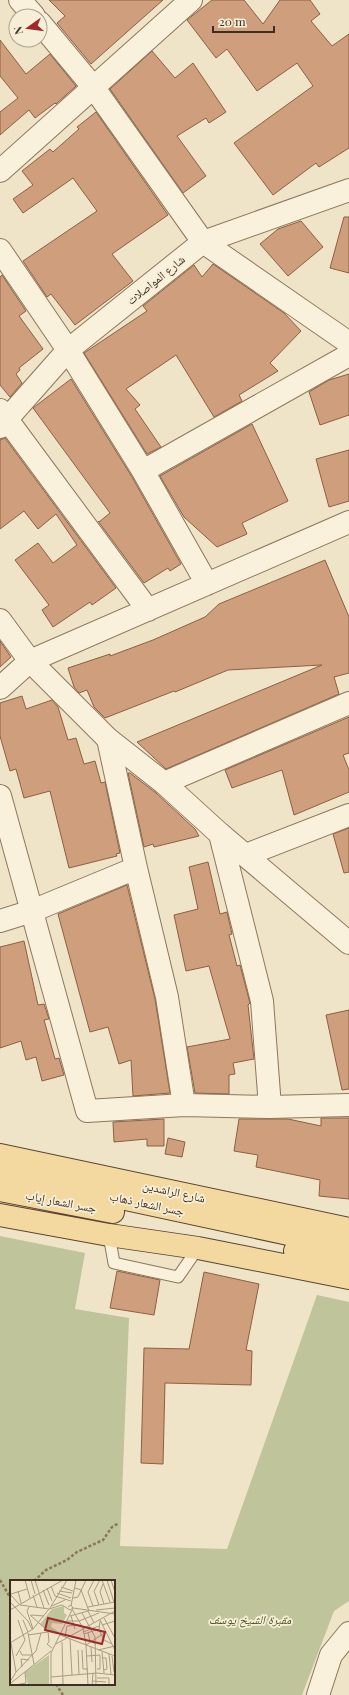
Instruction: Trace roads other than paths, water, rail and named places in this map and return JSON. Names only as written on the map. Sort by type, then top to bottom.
[{"type":"main road","name":"شارع الراشدين","points":[[0,1155],[349,1229]]},
{"type":"main road","name":"جسر الشعار ذهاب","points":[[0,1172],[290,1242]]},
{"type":"main road","name":"جسر الشعار إياب","points":[[0,1190],[290,1242]]},
{"type":"main road","points":[[0,1214],[110,1235],[198,1248],[349,1278]]},
{"type":"main road","points":[[290,1242],[349,1244]]},
{"type":"main road","points":[[290,1242],[349,1261]]},
{"type":"street","points":[[20,0],[27,8]]},
{"type":"street","points":[[0,171],[191,0]]},
{"type":"street","points":[[48,33],[94,88],[203,242],[349,343]]},
{"type":"street","name":"شارع المواصلات","points":[[2,419],[68,350],[203,242],[349,190]]},
{"type":"street","points":[[0,250],[68,350],[143,471],[207,584]]},
{"type":"street","points":[[143,471],[349,355]]},
{"type":"street","points":[[2,419],[148,610]]},
{"type":"street","points":[[0,688],[30,660],[349,522]]},
{"type":"street","points":[[0,620],[30,660],[108,739],[164,783],[220,834],[349,943]]},
{"type":"street","points":[[164,783],[349,703]]},
{"type":"street","points":[[108,739],[136,868],[167,997],[184,1105]]},
{"type":"street","points":[[0,796],[87,1111],[184,1105],[349,1105]]},
{"type":"street","points":[[246,855],[349,816]]},
{"type":"street","points":[[220,834],[262,1001],[270,1106]]},
{"type":"street","points":[[0,921],[32,911],[136,868]]},
{"type":"street","points":[[318,1695],[332,1655],[349,1633]]},
{"type":"lane","points":[[110,1235],[114,1263],[178,1277],[198,1248]]},
{"type":"park label","name":"مقبرة الشيخ يوسف","points":[[250,1620]]}]
